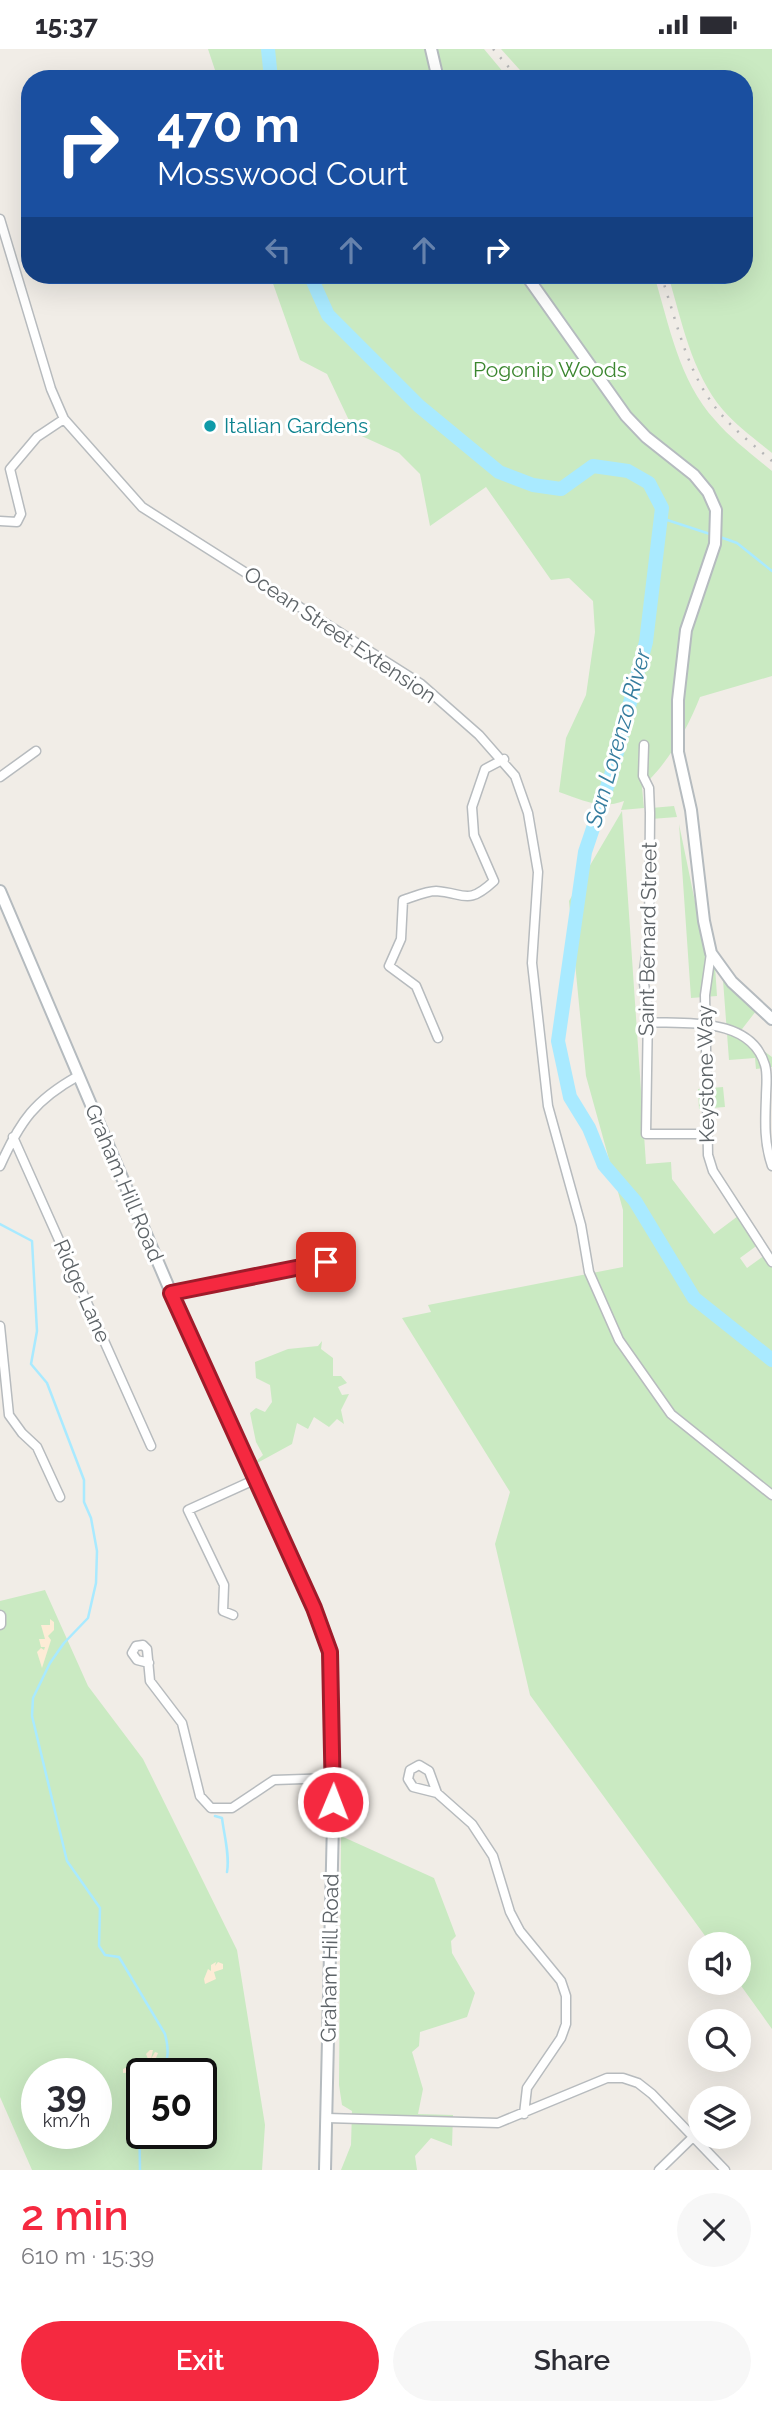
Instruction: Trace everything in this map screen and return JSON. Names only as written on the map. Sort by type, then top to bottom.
[{"type":"main road","points":[[432,49],[436,70]]},
{"type":"main road","points":[[532,284],[635,427],[702,484],[716,510],[715,544],[689,617],[678,700],[678,752],[691,810],[704,921],[711,953],[732,982],[772,1019]]},
{"type":"main road","name":"Graham Hill Road","points":[[0,891],[171,1293],[314,1608],[330,1652],[334,1778],[325,2170]]},
{"type":"street","name":"Ocean Street Extension","points":[[0,219],[51,389],[64,419],[142,507],[421,684],[504,759],[515,776],[528,813],[536,860],[537,913],[532,963],[548,1106],[581,1225],[589,1272],[619,1340],[671,1414],[772,1495]]},
{"type":"street","points":[[0,521],[17,522],[21,514],[10,469],[37,436],[64,419]]},
{"type":"street","name":"Saint Bernard Street","points":[[644,745],[643,776],[649,788],[650,813],[649,935],[643,977],[648,1022],[646,1134],[705,1134]]},
{"type":"street","points":[[0,777],[36,751]]},
{"type":"street","points":[[438,1038],[416,986],[389,966],[401,939],[403,900],[435,891],[456,897],[480,894],[494,881],[474,835],[472,807],[485,769],[504,759]]},
{"type":"street","name":"Keystone Way","points":[[711,953],[705,995],[705,1134],[713,1171],[772,1262]]},
{"type":"street","points":[[648,1022],[725,1027],[740,1034],[765,1063],[765,1147],[772,1166]]},
{"type":"street","points":[[0,1166],[29,1111],[53,1090],[78,1076]]},
{"type":"street","name":"Ridge Lane","points":[[13,1137],[151,1446]]},
{"type":"street","points":[[171,1293],[326,1262]]},
{"type":"street","points":[[0,1326],[9,1415],[37,1447],[60,1497]]},
{"type":"street","points":[[233,1615],[223,1611],[224,1585],[188,1510],[254,1480]]},
{"type":"street","points":[[0,1616],[0,1624]]},
{"type":"street","points":[[149,1663],[150,1681],[182,1723],[200,1796],[211,1808],[232,1808],[274,1780],[334,1778]]},
{"type":"street","points":[[437,1793],[472,1824],[487,1845],[510,1912],[520,1931],[555,1970],[566,1996],[566,2024],[561,2038],[527,2088],[524,2114]]},
{"type":"street","points":[[327,2118],[485,2124],[510,2120],[594,2082],[623,2078],[638,2083],[652,2094],[688,2134]]},
{"type":"street","points":[[659,2170],[688,2142]]},
{"type":"street","points":[[703,2149],[725,2170]]},
{"type":"green space","points":[[208,49],[484,49],[502,70],[215,70]]},
{"type":"green space","points":[[501,49],[772,49],[772,453],[734,421],[712,395],[695,363],[671,284],[753,284],[753,70],[520,70]]},
{"type":"green space","name":"Pogonip Woods","points":[[273,284],[657,284],[670,332],[692,388],[721,427],[772,471],[772,676],[700,697],[676,745],[642,787],[644,808],[621,810],[624,801],[599,804],[559,792],[566,738],[586,695],[595,632],[593,601],[569,578],[551,580],[486,487],[430,526],[420,474],[399,453],[355,433],[327,374],[300,360]]},
{"type":"green space","points":[[674,806],[677,817],[651,819],[651,808]]},
{"type":"green space","points":[[622,811],[646,1164],[671,1162],[672,1179],[714,1234],[738,1216],[759,1244],[740,1258],[747,1268],[765,1255],[772,1262],[772,2029],[748,1995],[751,1995],[751,1932],[702,1932],[530,1695],[495,1544],[510,1492],[402,1318],[431,1312],[428,1305],[623,1267],[623,1210],[586,1076],[569,901]]},
{"type":"green space","points":[[679,824],[701,931],[715,966],[717,996],[691,998]]},
{"type":"green space","points":[[723,980],[756,1011],[739,1033],[772,1057],[772,1067],[756,1069],[755,1058],[729,1060]]},
{"type":"green space","points":[[723,1087],[725,1107],[699,1109],[698,1089]]},
{"type":"green space","points":[[322,1341],[321,1349],[333,1358],[333,1376],[341,1376],[347,1383],[338,1387],[342,1395],[349,1394],[341,1410],[344,1424],[337,1419],[329,1427],[314,1417],[308,1429],[297,1423],[292,1444],[250,1467],[263,1455],[256,1442],[250,1413],[256,1408],[265,1412],[272,1402],[270,1385],[256,1378],[255,1362],[288,1349],[318,1346]]},
{"type":"green space","points":[[45,1590],[88,1686],[143,1759],[237,1950],[265,2125],[262,2170],[32,2170],[23,2149],[112,2149],[112,2058],[21,2058],[21,2145],[0,2097],[0,1601]]},
{"type":"green space","points":[[341,1836],[434,1878],[456,1936],[451,1941],[452,1953],[475,1993],[467,2017],[420,2032],[419,2046],[412,2052],[423,2089],[418,2114],[453,2115],[452,2146],[431,2138],[415,2156],[417,2170],[341,2170],[351,2145],[352,2111],[342,2105],[339,2085]]},
{"type":"sand","points":[[50,1619],[54,1622],[54,1630],[48,1636],[51,1640],[42,1668],[37,1652],[45,1647],[41,1647],[39,1639],[45,1639],[41,1625],[50,1625]]},
{"type":"sand","points":[[216,1962],[215,1966],[218,1962],[223,1964],[223,1969],[214,1972],[216,1979],[205,1984],[208,1969],[211,1971],[211,1965]]},
{"type":"sand","points":[[153,2050],[151,2058],[148,2058],[146,2054]]},
{"type":"waterway","name":"San Lorenzo River","points":[[268,49],[270,70]]},
{"type":"waterway","name":"San Lorenzo River","points":[[314,284],[328,315],[419,406],[499,472],[533,485],[561,489],[593,466],[628,471],[649,483],[662,508],[646,642],[611,775],[585,852],[558,1041],[570,1097],[589,1128],[604,1165],[635,1201],[694,1298],[772,1360]]},
{"type":"waterway","points":[[661,518],[713,535]]},
{"type":"waterway","points":[[720,537],[737,543],[772,571]]},
{"type":"waterway","points":[[0,1224],[32,1241],[37,1331],[31,1364],[47,1383],[84,1480],[84,1502],[91,1518],[97,1551],[96,1583],[88,1618],[64,1643],[50,1663],[33,1698],[32,1716],[67,1861],[100,1908],[99,1946],[105,1955],[119,1957],[165,2034],[167,2058]]},
{"type":"waterway","points":[[215,1816],[222,1818],[227,1872]]},
{"type":"waterway","points":[[140,2149],[140,2170]]},
{"type":"railway","points":[[493,49],[511,70]]},
{"type":"railway","points":[[664,284],[684,347],[699,382],[732,426],[772,461]]},
{"type":"place","name":"Italian Gardens","points":[[210,426]]},
{"type":"route","points":[[326,1262],[171,1293],[314,1608],[330,1652],[333,1802]]}]
